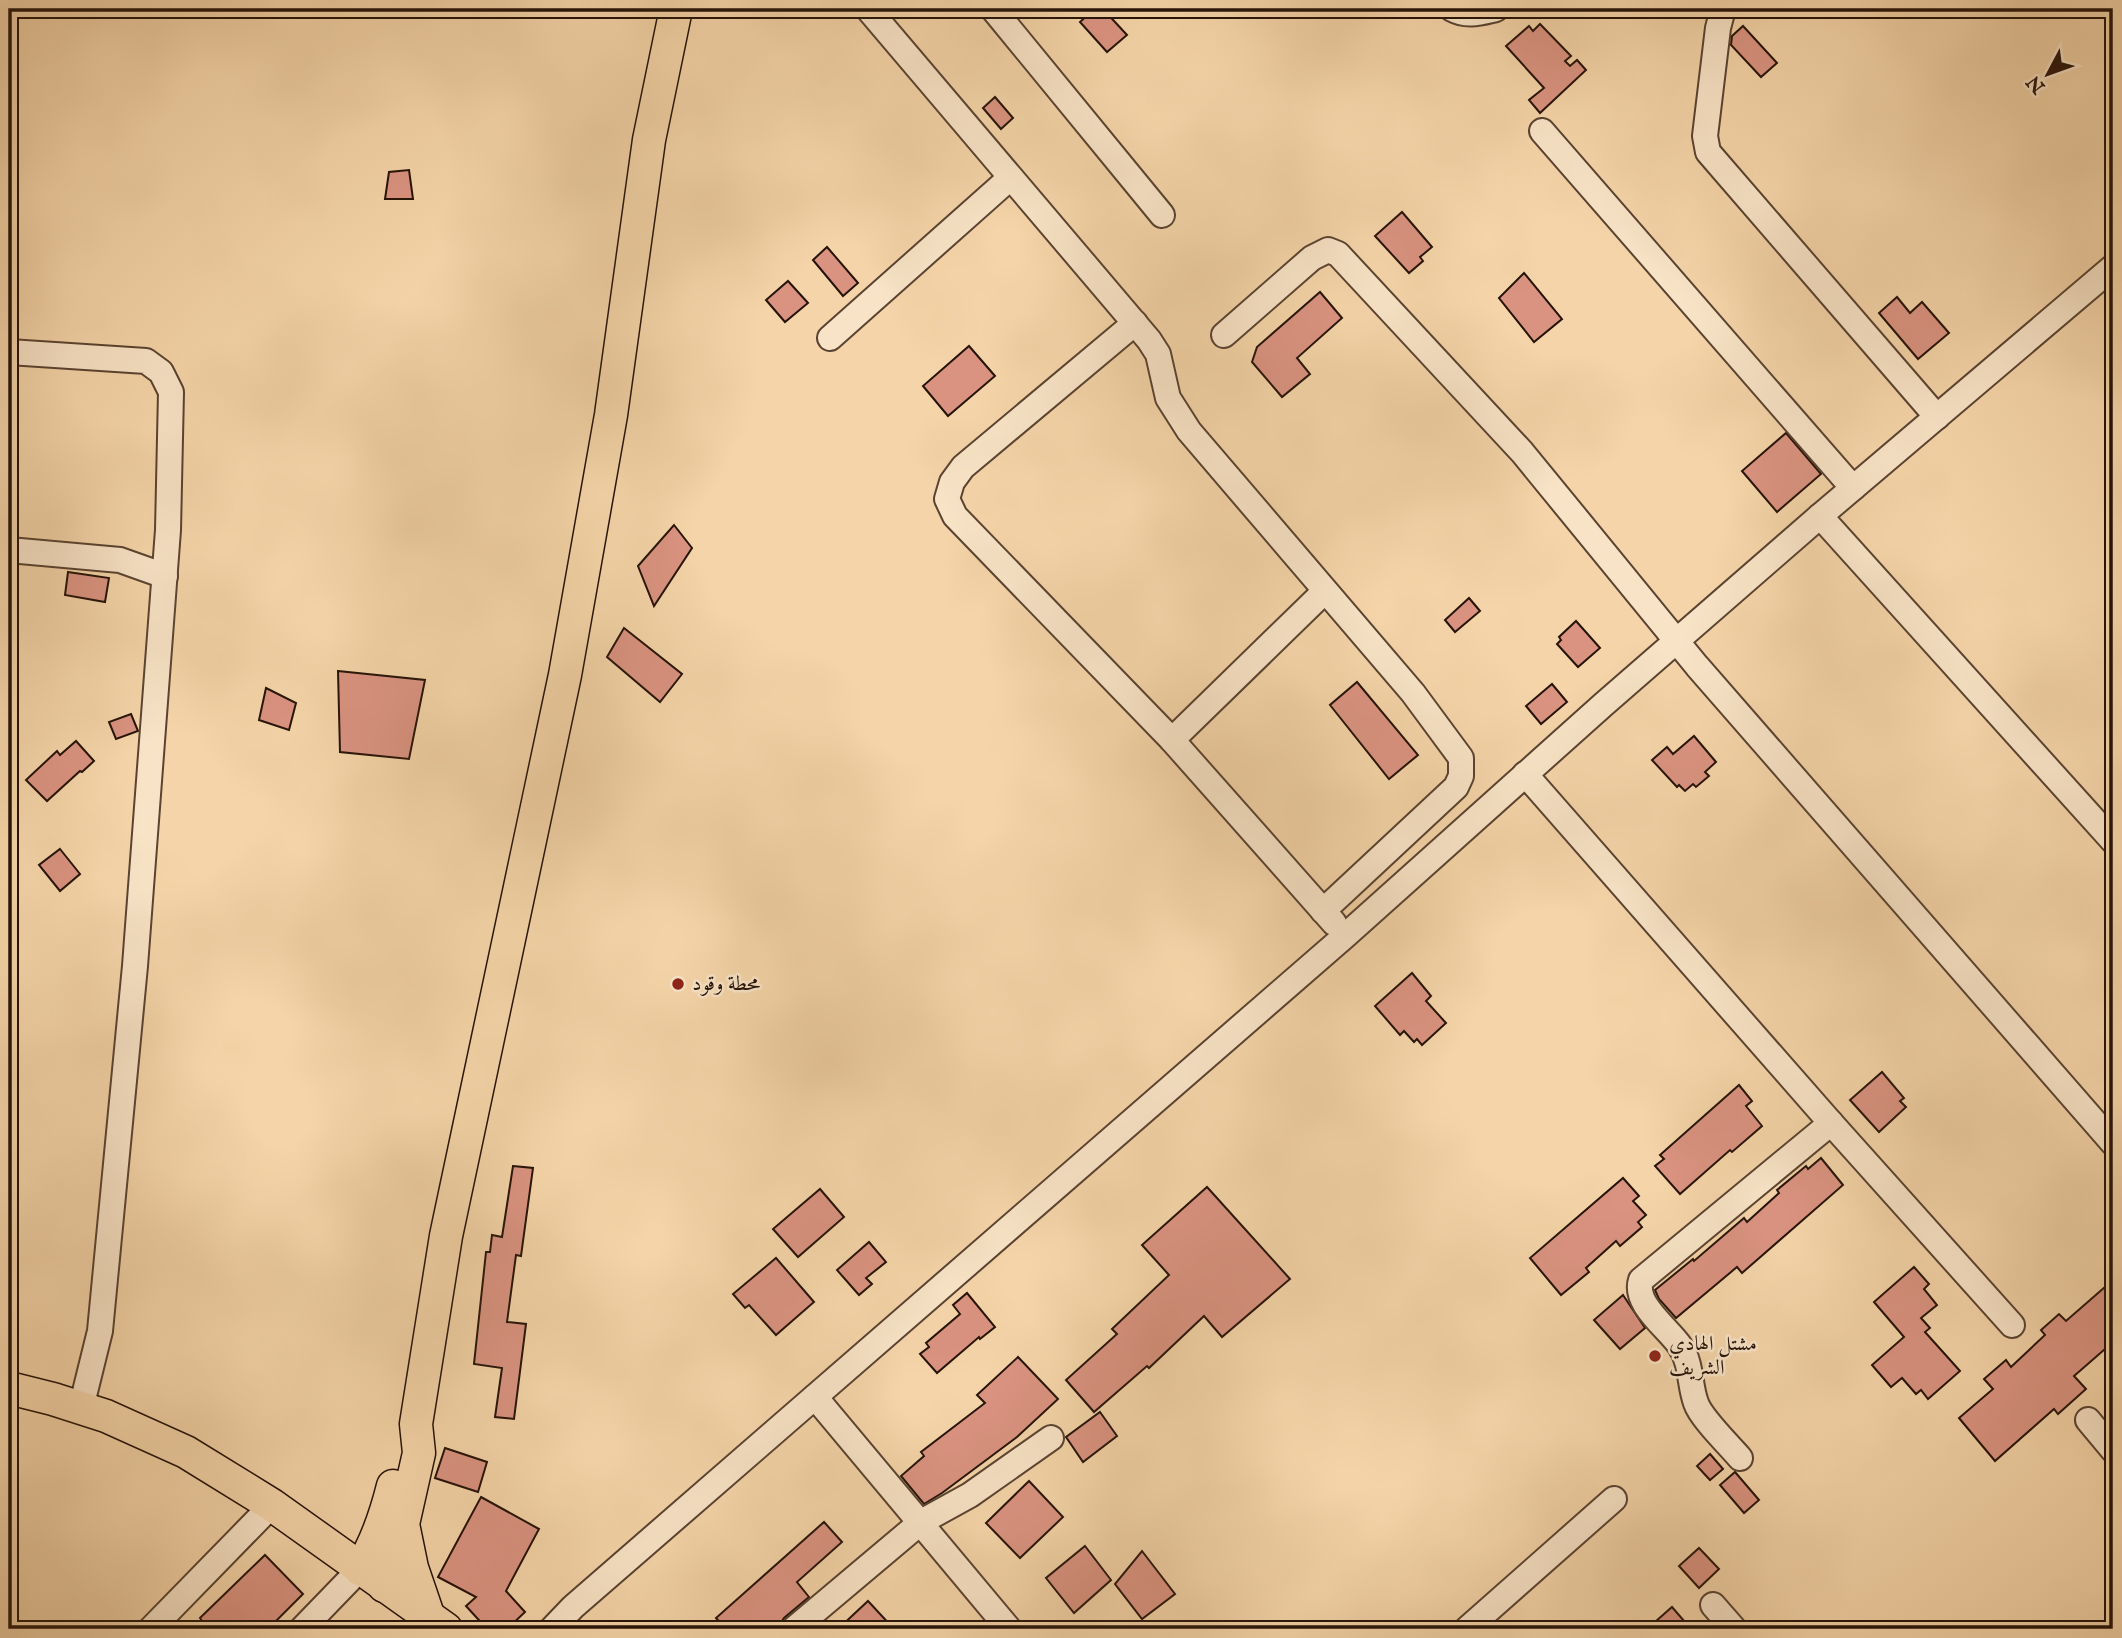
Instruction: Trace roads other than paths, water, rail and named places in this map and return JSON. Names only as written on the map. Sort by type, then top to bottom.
[{"type":"main road","points":[[372,1577],[418,1453],[416,1424],[446,1236],[565,675],[611,415],[649,140],[676,9]]},
{"type":"main road","points":[[9,1388],[106,1416],[186,1452],[272,1505],[437,1623]]},
{"type":"main road","points":[[308,1531],[336,1534],[361,1530],[396,1515]]},
{"type":"main road","points":[[396,1515],[412,1568],[437,1623]]},
{"type":"street","points":[[868,9],[1135,323],[1158,354],[1165,375],[1168,398],[1189,431],[1421,704],[1461,758],[1461,776],[1457,787],[1323,911]]},
{"type":"street","points":[[993,9],[1162,215]]},
{"type":"street","points":[[1451,9],[1470,15],[1496,9]]},
{"type":"street","points":[[1723,9],[1717,28],[1705,136],[1708,152],[1937,417]]},
{"type":"street","points":[[1542,131],[1853,488]]},
{"type":"street","points":[[830,338],[1010,177]]},
{"type":"street","points":[[1224,335],[1312,258],[1324,251],[1334,252],[1522,452],[1676,641],[2113,1143]]},
{"type":"street","points":[[552,1629],[573,1607],[1346,936],[1525,774],[1820,516],[1937,417],[2108,282]]},
{"type":"street","points":[[1135,323],[962,467],[952,482],[947,499],[955,516],[1172,740],[1346,936]]},
{"type":"street","points":[[9,352],[146,361],[162,372],[171,392],[165,576],[119,1153],[100,1331],[81,1408]]},
{"type":"street","points":[[1820,516],[2113,841]]},
{"type":"street","points":[[9,550],[120,560],[165,576]]},
{"type":"street","points":[[1172,740],[1325,592]]},
{"type":"street","points":[[1525,774],[2012,1325]]},
{"type":"street","points":[[1740,1458],[1697,1407],[1686,1355],[1647,1306],[1638,1287],[1641,1280],[1831,1123]]},
{"type":"street","points":[[815,1397],[1009,1629]]},
{"type":"street","points":[[2088,1420],[2113,1450]]},
{"type":"street","points":[[794,1629],[921,1522],[970,1495],[1051,1438]]},
{"type":"street","points":[[1467,1629],[1614,1499]]},
{"type":"street","points":[[151,1629],[272,1505]]},
{"type":"street","points":[[302,1629],[372,1577]]},
{"type":"street","points":[[1713,1605],[1734,1629]]},
{"type":"place","name":"محطة وقود","points":[[678,984]]},
{"type":"place","name":"مشتل الهادي الشريف","points":[[1655,1356]]}]
